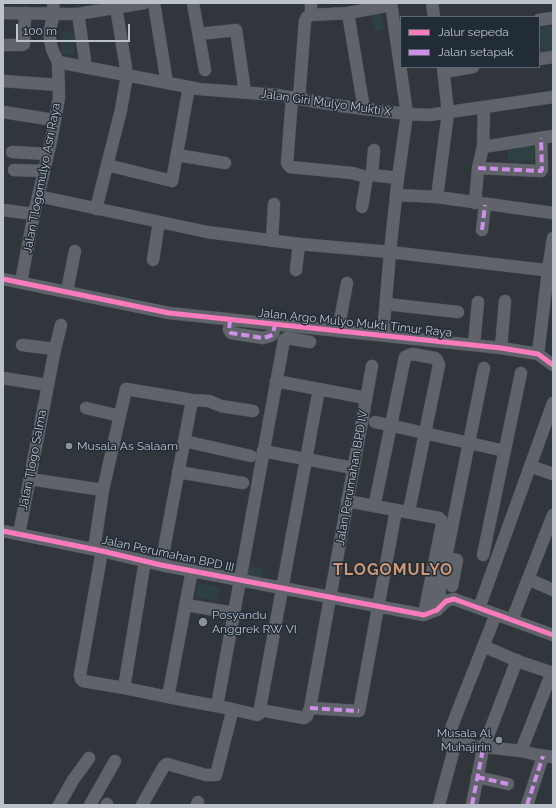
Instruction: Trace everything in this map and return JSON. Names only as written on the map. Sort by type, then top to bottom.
[{"type":"street","points":[[154,3],[166,77]]},
{"type":"street","points":[[193,3],[205,70]]},
{"type":"street","points":[[311,3],[311,16]]},
{"type":"street","points":[[432,3],[434,16]]},
{"type":"street","points":[[3,13],[25,13],[54,8],[78,14],[139,4]]},
{"type":"street","points":[[391,4],[348,13],[307,17],[305,21],[287,163],[290,167],[398,178]]},
{"type":"street","name":"Jalan Argo Mulyo Mukti Timur Raya","points":[[391,4],[400,66]]},
{"type":"street","points":[[96,209],[121,110],[127,72],[116,7]]},
{"type":"street","name":"Jalan Tlogomulyo Asri Raya","points":[[21,282],[34,214],[48,154],[58,98],[58,62],[50,40],[50,29],[54,8]]},
{"type":"street","points":[[3,45],[24,44],[25,13]]},
{"type":"street","points":[[348,13],[364,109]]},
{"type":"street","points":[[78,14],[85,60]]},
{"type":"street","points":[[540,20],[553,18]]},
{"type":"street","points":[[198,34],[236,30],[245,92]]},
{"type":"street","points":[[540,59],[553,57]]},
{"type":"street","name":"Jalan Giri Mulyo Mukti X","points":[[58,62],[127,72],[189,87],[296,98],[407,114],[428,115],[448,113],[553,97]]},
{"type":"street","name":"Jalan Argo Mulyo Mukti Timur Raya","points":[[383,336],[398,178],[407,114],[400,68]]},
{"type":"street","points":[[437,197],[448,113],[443,69],[458,68]]},
{"type":"street","points":[[3,80],[59,85]]},
{"type":"street","points":[[107,166],[172,181],[189,87]]},
{"type":"street","points":[[482,230],[478,168],[483,147],[484,107]]},
{"type":"street","points":[[3,112],[54,120]]},
{"type":"street","points":[[478,168],[541,171],[547,137],[483,147]]},
{"type":"street","points":[[362,207],[374,150]]},
{"type":"street","points":[[12,152],[48,154]]},
{"type":"street","points":[[177,155],[225,163]]},
{"type":"street","points":[[14,170],[44,171]]},
{"type":"street","points":[[397,195],[437,197],[553,213]]},
{"type":"street","points":[[38,196],[207,232],[272,241],[390,252],[550,271]]},
{"type":"street","points":[[272,241],[274,204]]},
{"type":"street","points":[[3,210],[34,214]]},
{"type":"street","points":[[153,260],[159,222]]},
{"type":"street","points":[[553,238],[550,271],[538,354],[553,365]]},
{"type":"street","points":[[296,270],[299,244]]},
{"type":"street","points":[[66,291],[75,251]]},
{"type":"street","name":"Jalan Argo Mulyo Mukti Timur Raya","points":[[3,279],[230,324],[338,331],[501,348],[538,354]]},
{"type":"street","points":[[338,331],[347,283]]},
{"type":"street","points":[[501,348],[505,301]]},
{"type":"street","points":[[474,345],[478,302]]},
{"type":"street","points":[[386,304],[458,312]]},
{"type":"street","name":"Jalan Tlogo Salma","points":[[19,534],[61,325]]},
{"type":"street","name":"Jalan Perumahan BPD III","points":[[240,579],[284,340],[287,338],[310,342]]},
{"type":"street","points":[[22,345],[55,349]]},
{"type":"street","points":[[376,498],[405,357],[412,354],[435,358],[438,360],[439,365],[410,506]]},
{"type":"street","name":"Jalan Perumahan BPD IV","points":[[310,708],[372,366]]},
{"type":"street","points":[[437,610],[445,558],[484,368]]},
{"type":"street","points":[[483,555],[521,374]]},
{"type":"street","points":[[3,378],[48,386]]},
{"type":"street","points":[[276,381],[366,398]]},
{"type":"street","points":[[98,550],[103,490],[126,389],[192,400],[209,401],[221,406],[253,411]]},
{"type":"street","points":[[145,561],[124,688],[257,715],[259,714],[318,389]]},
{"type":"street","points":[[161,565],[192,400]]},
{"type":"street","points":[[479,608],[553,403]]},
{"type":"street","points":[[86,408],[120,416]]},
{"type":"street","points":[[375,422],[505,451]]},
{"type":"street","points":[[184,441],[251,456]]},
{"type":"street","points":[[263,451],[353,468]]},
{"type":"street","points":[[530,466],[553,474]]},
{"type":"street","points":[[178,472],[243,483]]},
{"type":"street","points":[[29,479],[103,490]]},
{"type":"street","points":[[347,501],[439,518],[442,524],[424,615]]},
{"type":"street","points":[[260,710],[304,718],[307,716],[310,708],[359,711],[396,510]]},
{"type":"street","points":[[512,620],[553,515]]},
{"type":"street","name":"Jalan Perumahan BPD III","points":[[3,531],[98,550],[161,565],[424,615]]},
{"type":"street","name":"Jalan Perumahan BPD III","points":[[98,550],[80,675],[83,681],[124,688]]},
{"type":"street","points":[[445,558],[457,560],[452,586]]},
{"type":"street","points":[[166,697],[192,570]]},
{"type":"street","points":[[217,706],[240,579]]},
{"type":"street","points":[[528,579],[553,590]]},
{"type":"street","points":[[424,615],[437,610],[446,601],[454,599],[553,634]]},
{"type":"street","points":[[186,605],[234,613]]},
{"type":"street","points":[[439,805],[452,743],[450,732],[496,614]]},
{"type":"street","points":[[483,646],[552,673],[521,751]]},
{"type":"street","points":[[472,805],[484,748],[517,660]]},
{"type":"street","points":[[142,805],[164,766],[167,764],[206,776],[216,775],[231,716]]},
{"type":"street","points":[[452,743],[467,744],[484,748],[521,751],[548,756],[527,805]]},
{"type":"street","points":[[58,805],[73,780],[89,758]]},
{"type":"street","points":[[90,805],[115,761]]},
{"type":"street","points":[[477,777],[508,784]]},
{"type":"green space","points":[[380,7],[384,29],[374,31],[370,9]]},
{"type":"green space","points":[[553,26],[553,51],[541,52],[540,28]]},
{"type":"green space","points":[[63,32],[75,33],[74,55],[61,54]]},
{"type":"green space","points":[[508,146],[534,147],[533,162],[508,161]]},
{"type":"green space","points":[[245,565],[263,569],[261,579],[244,575]]},
{"type":"green space","points":[[198,583],[220,588],[217,601],[195,596]]},
{"type":"marked path","points":[[478,168],[541,171],[541,138]]},
{"type":"marked path","points":[[482,230],[485,205]]},
{"type":"marked path","points":[[230,320],[229,330],[231,333],[263,338],[273,334],[275,324]]},
{"type":"marked path","points":[[310,708],[359,711]]},
{"type":"marked path","points":[[472,805],[483,749]]},
{"type":"marked path","points":[[527,805],[543,756]]},
{"type":"marked path","points":[[477,777],[508,784]]},
{"type":"cycle path","points":[[3,279],[169,313],[501,348],[538,354],[553,365]]},
{"type":"cycle path","points":[[3,531],[102,551],[161,565],[424,615],[437,610],[446,601],[454,599],[553,635]]},
{"type":"place","name":"Musala As Salaam","points":[[69,446]]},
{"type":"place","name":"Posyandu Anggrek RW VI","points":[[203,622]]},
{"type":"place","name":"Musala Al Muhajirin","points":[[499,740]]},
{"type":"district","name":"TLOGOMULYO","points":[[393,570]]}]
